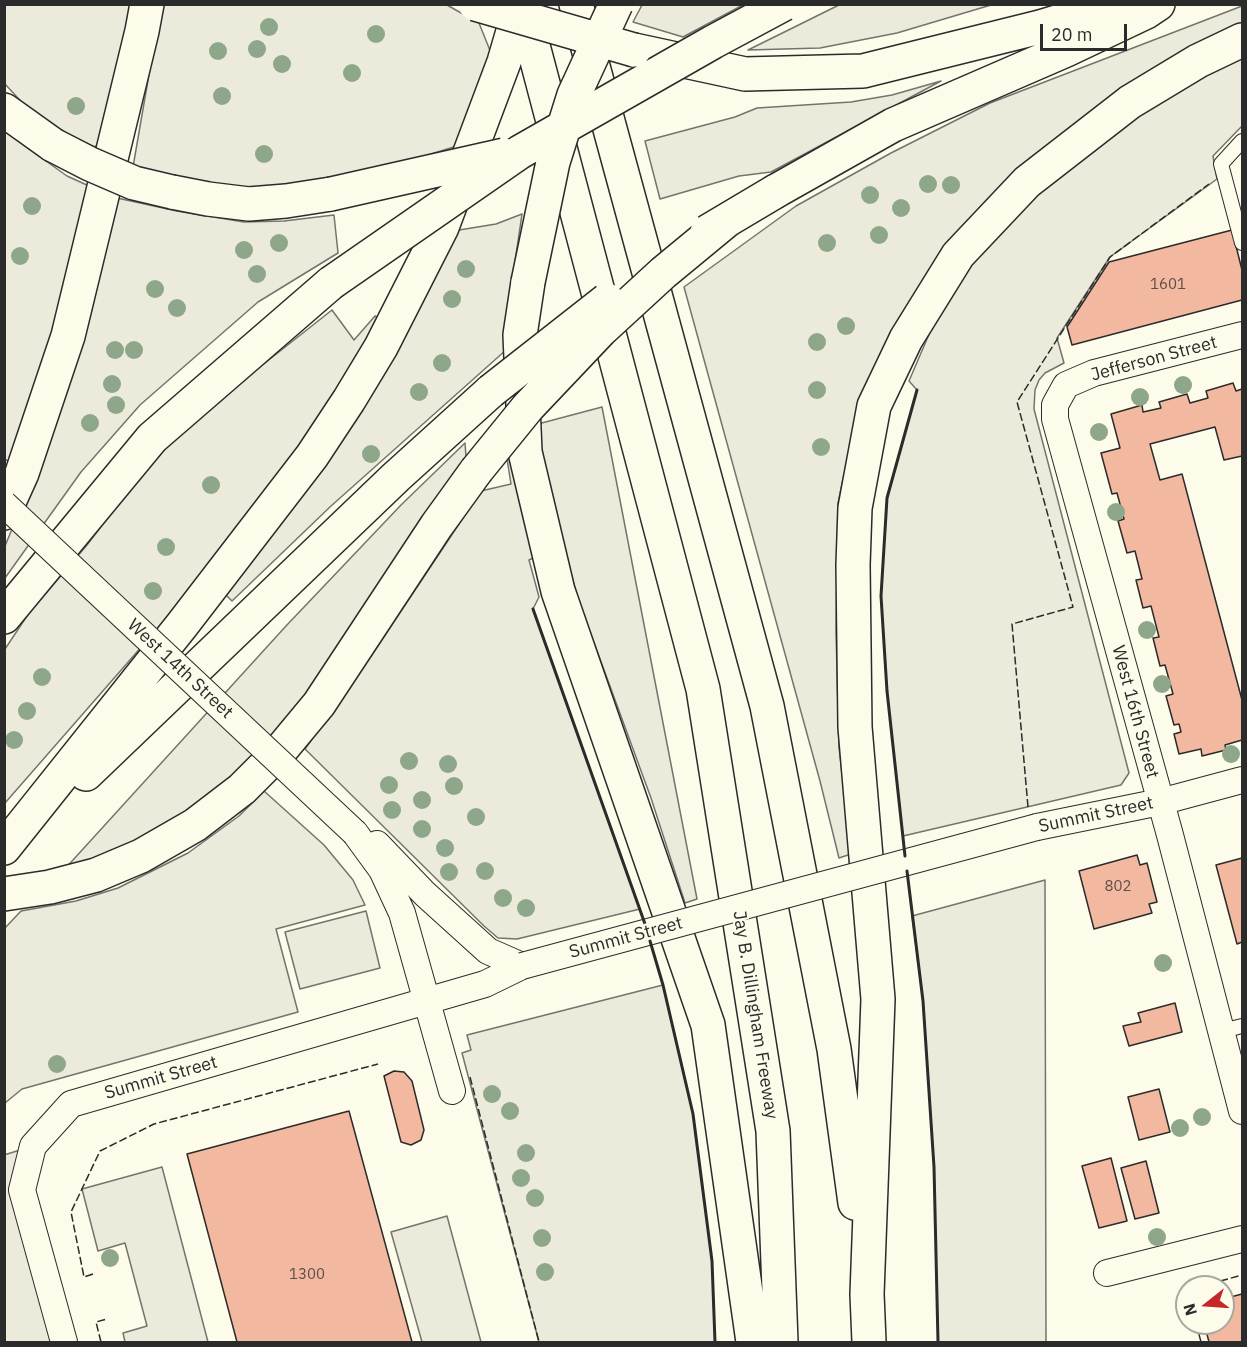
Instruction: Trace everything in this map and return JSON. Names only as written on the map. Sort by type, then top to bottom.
[{"type":"highway","points":[[4,513],[22,473],[68,336],[147,4]]},
{"type":"highway","points":[[475,4],[634,50],[745,74],[863,71],[1040,27],[1117,4]]},
{"type":"highway","points":[[4,850],[190,616],[312,456],[349,400],[381,347],[442,227],[478,136],[522,4]]},
{"type":"highway","name":"Jay B. Dillingham Freeway","points":[[522,4],[703,689],[773,1131],[781,1342]]},
{"type":"highway","points":[[537,4],[546,11],[634,50]]},
{"type":"highway","points":[[576,4],[766,706],[834,1049],[867,1294]]},
{"type":"highway","points":[[616,4],[574,95],[553,162],[528,282],[520,335],[525,452],[558,591],[708,1025],[753,1342]]},
{"type":"highway","points":[[4,617],[152,438],[331,283],[520,152],[784,4]]},
{"type":"highway","points":[[4,850],[396,477],[540,351],[622,289],[726,221],[893,125],[1066,50],[1158,4]]},
{"type":"highway","points":[[869,1342],[867,1294],[878,999],[855,727],[853,565],[855,507],[874,406],[906,339],[958,255],[1027,182],[1130,102],[1198,61],[1242,40]]},
{"type":"highway","points":[[4,110],[52,145],[134,183],[208,200],[249,204],[331,194],[520,152]]},
{"type":"highway","points":[[4,894],[50,887],[96,875],[141,856],[195,825],[220,807],[262,769],[319,704],[437,525],[476,471],[528,407],[601,330],[663,273],[726,221]]},
{"type":"street","name":"Jefferson Street","points":[[1066,385],[1094,373],[1242,335]]},
{"type":"street","name":"West 16th Street","points":[[1066,385],[1055,405],[1055,419],[1160,802],[1232,1029],[1242,1111]]},
{"type":"street","name":"West 14th Street","points":[[4,504],[355,833],[382,870],[402,913],[452,1091]]},
{"type":"street","name":"Summit Street","points":[[63,1342],[21,1190],[33,1146],[71,1104],[485,984],[522,966],[1037,827],[1160,802],[1242,780]]},
{"type":"street","name":"West 14th Street","points":[[355,833],[379,845],[425,894],[488,951],[522,966]]},
{"type":"street","points":[[1107,1273],[1242,1239]]},
{"type":"lane","points":[[1242,141],[1221,164],[1242,243]]},
{"type":"shaded area","points":[[642,4],[743,5],[683,37],[633,22]]},
{"type":"shaded area","points":[[4,5],[132,5],[104,142],[94,147],[65,133],[27,108],[5,84]]},
{"type":"shaded area","points":[[161,5],[447,5],[479,23],[491,53],[457,146],[402,163],[293,190],[207,190],[133,167]]},
{"type":"shaded area","points":[[839,5],[991,5],[897,33],[820,48],[748,50]]},
{"type":"shaded area","points":[[1242,6],[1242,24],[1110,100],[1029,159],[969,220],[911,302],[853,432],[838,503],[836,631],[839,747],[851,854],[839,858],[820,781],[684,287],[796,206],[891,153],[990,103]]},
{"type":"shaded area","points":[[1242,55],[1242,126],[1213,156],[1217,179],[1110,257],[1057,338],[1064,363],[1045,373],[1035,390],[1034,409],[1129,773],[1121,785],[903,836],[887,691],[881,596],[887,498],[917,390],[909,381],[939,311],[974,260],[1031,193],[1167,96]]},
{"type":"shaded area","points":[[941,81],[771,172],[739,176],[660,199],[645,141],[735,117],[757,108],[851,102],[892,95]]},
{"type":"shaded area","points":[[4,131],[67,176],[89,186],[75,261],[32,409],[10,462],[4,459]]},
{"type":"shaded area","points":[[117,198],[244,222],[284,221],[334,215],[338,253],[258,302],[140,405],[81,472],[5,578],[5,546],[59,415],[91,313]]},
{"type":"shaded area","points":[[522,214],[512,282],[506,350],[331,506],[232,601],[222,591],[365,403],[414,319],[441,265],[453,231],[496,224]]},
{"type":"shaded area","points":[[332,310],[354,340],[375,316],[383,321],[278,476],[171,613],[5,803],[5,649],[29,613],[87,545],[147,466],[213,404]]},
{"type":"shaded area","points":[[602,407],[697,899],[685,903],[651,798],[578,599],[548,488],[538,424]]},
{"type":"shaded area","points":[[465,443],[466,457],[336,658],[246,770],[160,838],[63,871],[286,626],[401,505]]},
{"type":"shaded area","points":[[514,450],[537,556],[529,560],[539,597],[533,609],[640,909],[517,939],[498,938],[484,926],[305,749],[365,665],[481,491],[511,484],[507,459]]},
{"type":"shaded area","points":[[264,791],[324,845],[353,880],[365,905],[276,929],[298,1012],[22,1089],[5,1103],[5,928],[21,911],[76,901],[118,888],[188,853],[239,816]]},
{"type":"shaded area","points":[[1045,880],[1046,1342],[938,1342],[934,1167],[923,1001],[912,916]]},
{"type":"shaded area","points":[[366,911],[380,968],[300,989],[285,932]]},
{"type":"shaded area","points":[[663,985],[693,1114],[712,1261],[715,1342],[539,1342],[462,1053],[471,1050],[467,1035]]},
{"type":"shaded area","points":[[33,1146],[22,1190],[63,1342],[5,1342],[4,1155]]},
{"type":"shaded area","points":[[162,1167],[208,1342],[125,1342],[123,1333],[147,1326],[125,1243],[98,1251],[82,1189]]},
{"type":"shaded area","points":[[447,1216],[481,1342],[422,1342],[391,1232]]},
{"type":"building","points":[[1232,230],[1242,270],[1242,300],[1072,345],[1067,327],[1109,262]]},
{"type":"building","points":[[1233,383],[1236,391],[1242,389],[1242,456],[1224,460],[1215,427],[1150,444],[1160,480],[1182,474],[1242,700],[1242,740],[1225,745],[1226,750],[1202,756],[1201,749],[1179,754],[1174,734],[1181,732],[1179,724],[1174,725],[1166,696],[1173,694],[1165,665],[1160,666],[1153,638],[1159,637],[1151,606],[1143,608],[1136,580],[1142,579],[1135,551],[1127,553],[1118,521],[1124,519],[1117,493],[1112,494],[1101,453],[1120,448],[1111,414],[1142,405],[1143,412],[1161,408],[1159,402],[1187,394],[1190,403],[1208,398],[1206,391]]},
{"type":"building","points":[[1137,855],[1140,865],[1147,863],[1157,902],[1149,904],[1152,913],[1094,929],[1079,871]]},
{"type":"building","points":[[1242,858],[1242,942],[1237,944],[1216,865]]},
{"type":"building","points":[[1175,1003],[1182,1032],[1129,1046],[1123,1026],[1141,1022],[1138,1013]]},
{"type":"building","points":[[394,1071],[404,1072],[412,1081],[424,1130],[421,1140],[411,1145],[401,1142],[384,1076]]},
{"type":"building","points":[[1159,1089],[1170,1132],[1139,1140],[1128,1097]]},
{"type":"building","points":[[349,1111],[412,1342],[237,1342],[187,1154]]},
{"type":"building","points":[[1111,1158],[1127,1221],[1099,1228],[1082,1166]]},
{"type":"building","points":[[1146,1161],[1159,1213],[1135,1219],[1121,1168]]},
{"type":"building","points":[[1242,1294],[1242,1342],[1209,1342],[1207,1335],[1235,1335],[1235,1296]]},
{"type":"fence","points":[[1028,807],[1012,624],[1073,607],[1017,402],[1110,257],[1209,184]]},
{"type":"fence","points":[[93,1274],[84,1277],[71,1212],[100,1151],[154,1124],[378,1064]]},
{"type":"fence","points":[[470,1077],[539,1342]]},
{"type":"fence","points":[[1235,1277],[1242,1275]]},
{"type":"fence","points":[[101,1342],[96,1322],[107,1319]]},
{"type":"fence","points":[[1199,1335],[1201,1342]]},
{"type":"wall","points":[[905,856],[887,691],[881,596],[887,498],[917,390]]},
{"type":"wall","points":[[533,609],[645,924]]},
{"type":"wall","points":[[907,871],[923,1001],[934,1167],[938,1342]]},
{"type":"wall","points":[[650,941],[663,985],[693,1114],[712,1261],[715,1342]]}]
